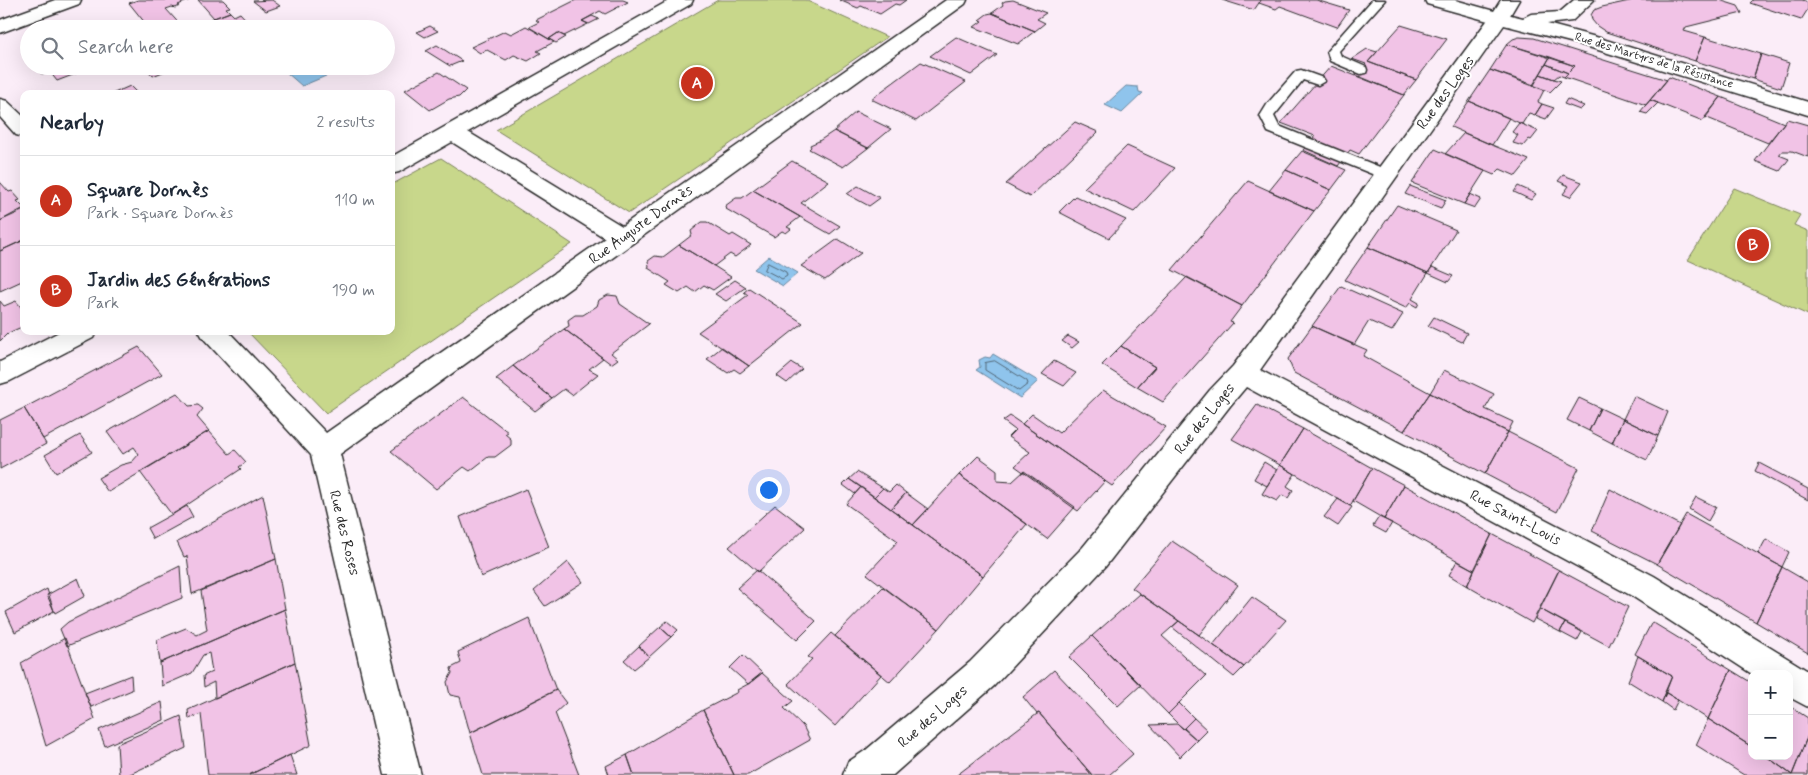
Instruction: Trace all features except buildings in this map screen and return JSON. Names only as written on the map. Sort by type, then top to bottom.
[{"type":"street","points":[[0,27],[72,0]]},
{"type":"street","points":[[395,165],[684,0]]},
{"type":"street","name":"Rue Auguste Dornès","points":[[324,450],[958,0]]},
{"type":"street","points":[[1434,0],[1504,9],[1537,20],[1565,17],[1585,0]]},
{"type":"street","name":"Rue des Martyrs de la Résistance","points":[[1504,9],[1589,41],[1808,109]]},
{"type":"street","name":"Rue des Loges","points":[[861,775],[879,763],[982,674],[1088,564],[1220,398],[1243,373],[1387,175],[1504,9]]},
{"type":"street","points":[[0,105],[20,126]]},
{"type":"street","points":[[453,133],[623,238]]},
{"type":"street","points":[[0,374],[76,335]]},
{"type":"street","name":"Rue des Roses","points":[[216,335],[324,450],[403,775]]},
{"type":"street","name":"Rue Saint-Louis","points":[[1243,373],[1643,586],[1776,670]]},
{"type":"street","points":[[1793,681],[1808,690]]},
{"type":"lane","points":[[1361,70],[1335,58],[1333,51],[1379,0]]},
{"type":"lane","points":[[1318,81],[1301,74],[1273,106],[1268,116],[1273,129],[1387,175]]},
{"type":"green space","points":[[718,0],[805,0],[887,37],[629,213],[496,130]]},
{"type":"green space","points":[[441,158],[572,244],[326,413],[251,335],[395,335],[395,183]]},
{"type":"green space","points":[[1734,188],[1800,215],[1794,225],[1808,231],[1808,315],[1688,260]]},
{"type":"water","points":[[289,75],[328,75],[302,86]]},
{"type":"water","points":[[1126,86],[1138,87],[1139,92],[1143,93],[1122,113],[1105,105]]},
{"type":"water","points":[[769,256],[798,273],[783,286],[754,269]]},
{"type":"water","points":[[993,354],[1038,381],[1020,398],[976,370],[980,367],[979,360],[985,357],[990,358]]},
{"type":"place","name":"Square Dornès","points":[[697,83]]},
{"type":"place","name":"Jardin des Générations","points":[[1753,245]]}]
